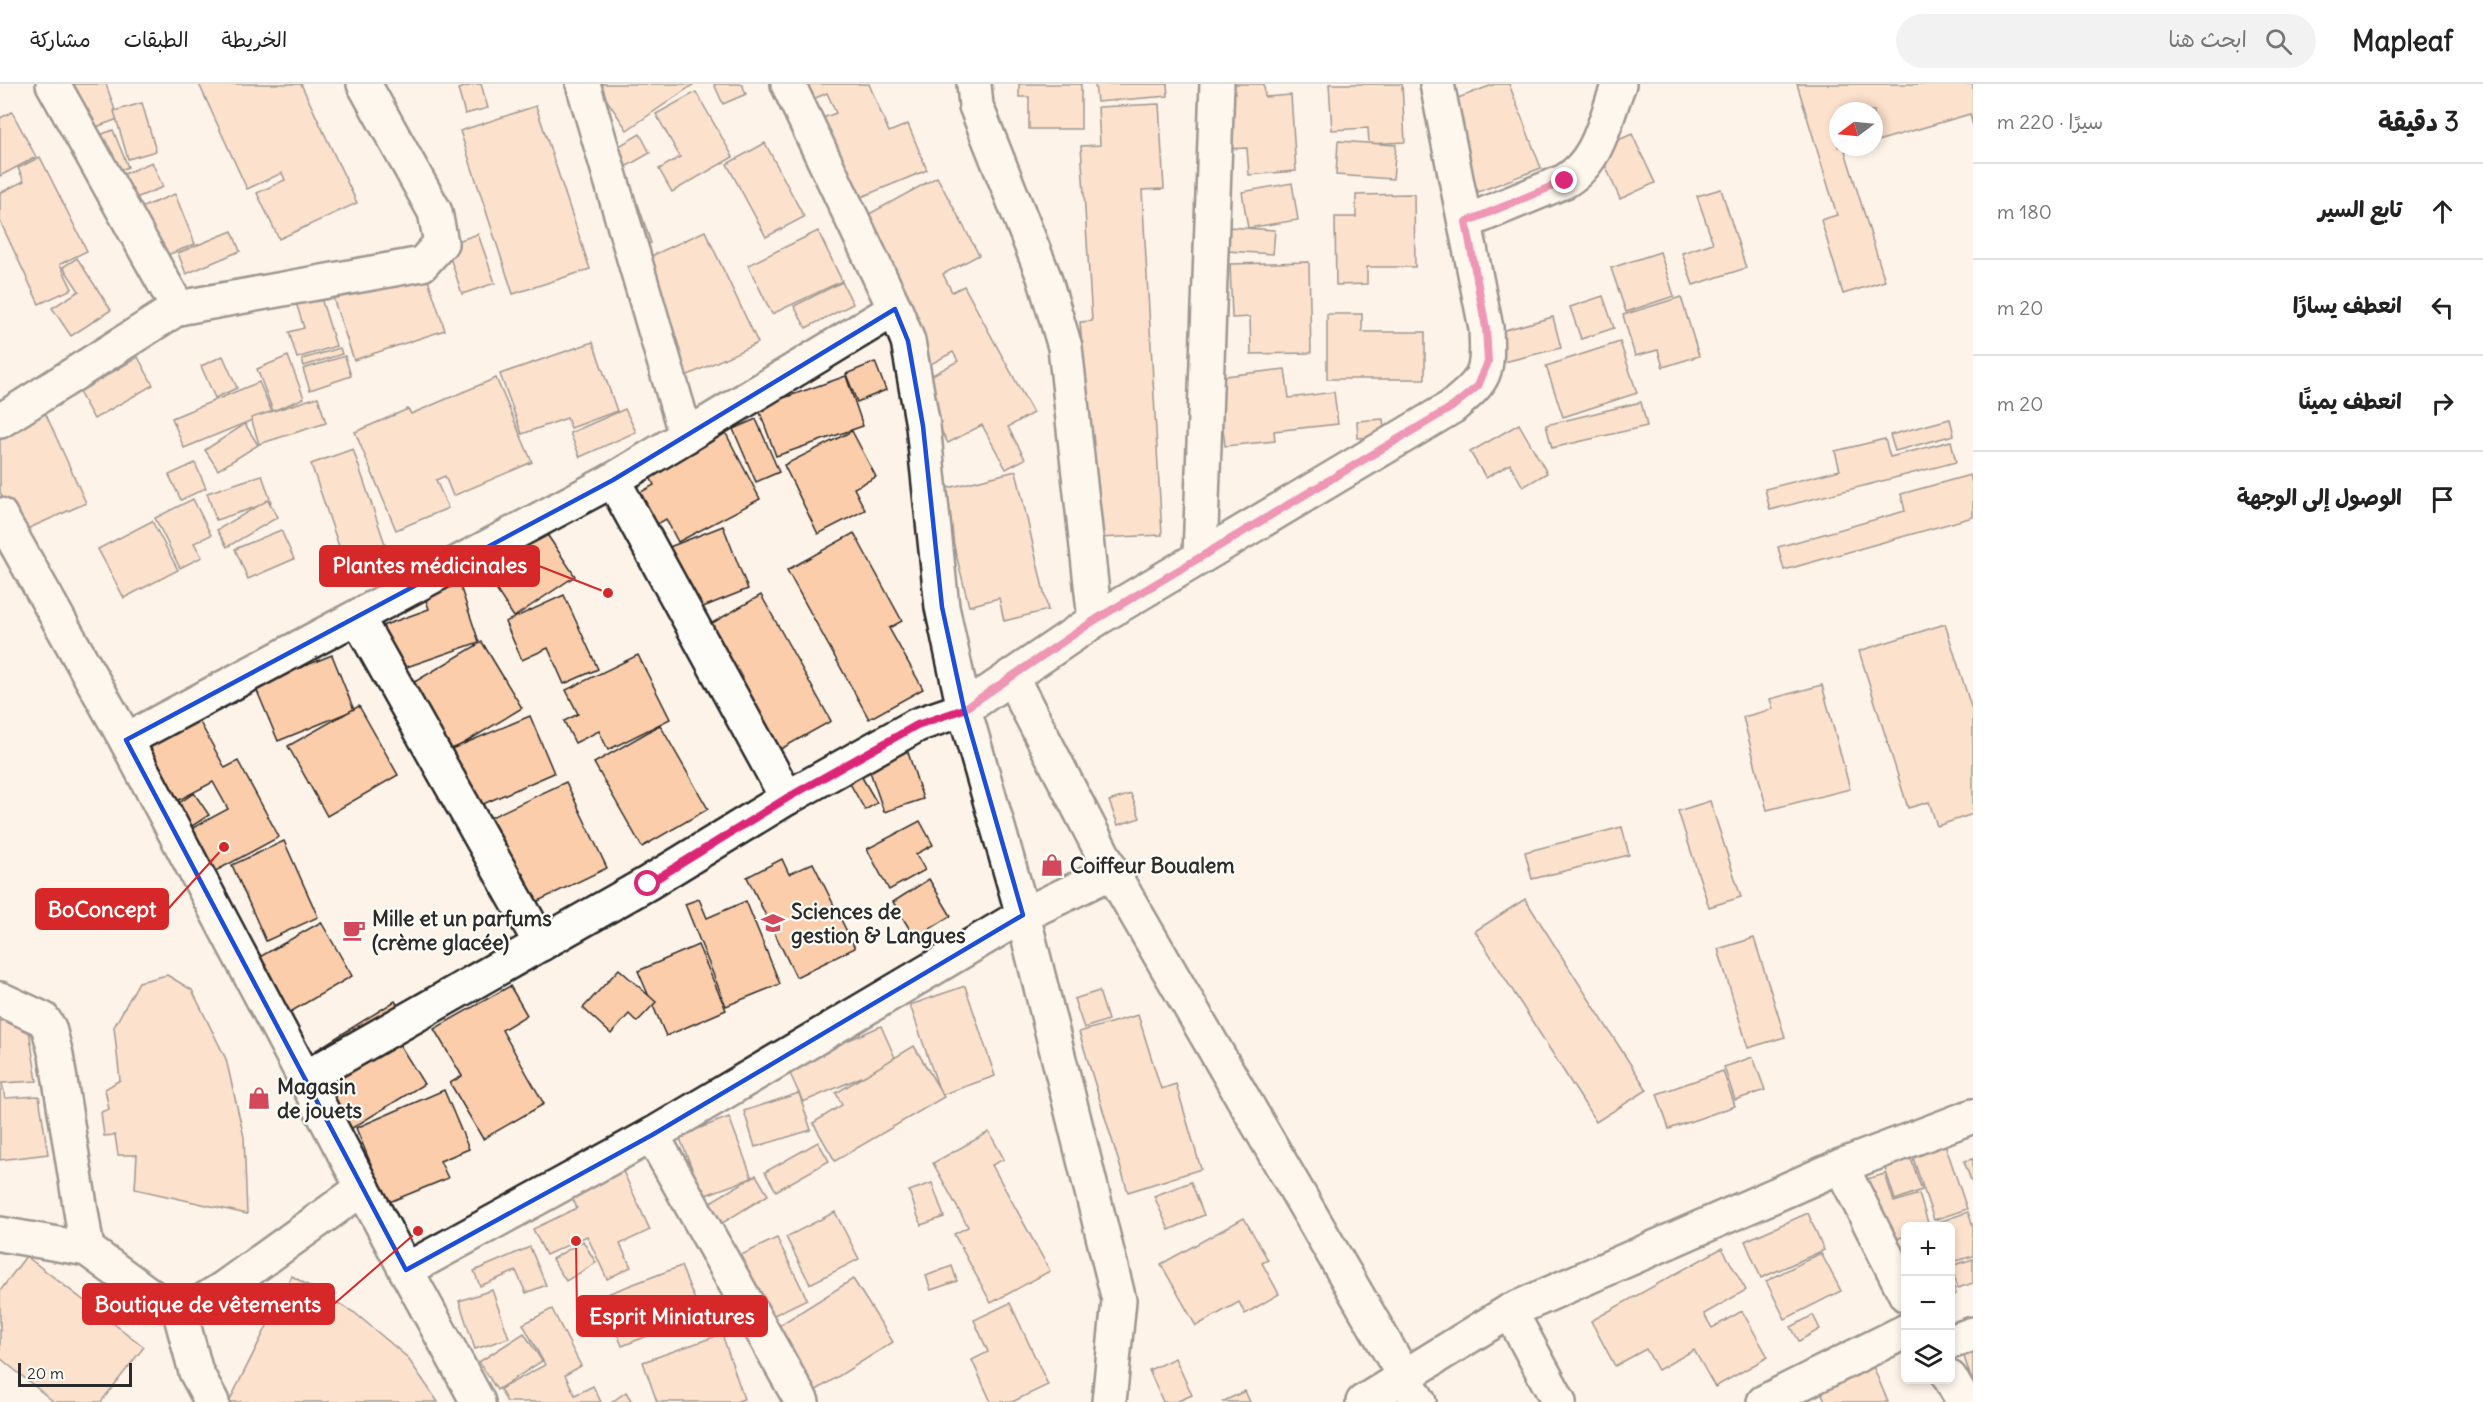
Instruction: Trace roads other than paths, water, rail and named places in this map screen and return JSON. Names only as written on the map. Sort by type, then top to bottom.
[{"type":"street","points":[[53,84],[178,308]]},
{"type":"street","points":[[0,420],[178,308],[422,264],[441,243],[435,212],[364,84]]},
{"type":"street","points":[[583,84],[686,436]]},
{"type":"street","points":[[788,84],[908,341],[923,426],[942,607],[964,709],[1023,915],[1119,1300],[1109,1402]]},
{"type":"street","points":[[975,84],[976,106],[1044,277],[1065,347],[1095,620]]},
{"type":"street","points":[[1200,556],[1217,84]]},
{"type":"street","points":[[305,1078],[648,884],[787,798],[917,725],[964,709],[1095,620],[1452,407],[1478,386],[1488,362],[1486,328],[1437,84]]},
{"type":"street","points":[[1466,222],[1565,181],[1579,172],[1605,129],[1619,84]]},
{"type":"street","points":[[126,740],[613,480],[895,309]]},
{"type":"street","points":[[613,480],[787,798]]},
{"type":"street","points":[[0,515],[126,740],[478,1402]]},
{"type":"street","points":[[357,616],[541,944]]},
{"type":"street","points":[[1011,676],[1112,872],[1411,1389]]},
{"type":"street","points":[[406,1270],[652,1135],[1023,915],[1112,872]]},
{"type":"street","points":[[0,999],[43,1018],[49,1028],[56,1055],[87,1249]]},
{"type":"street","points":[[1363,1402],[1411,1389],[1510,1311],[1841,1166],[1973,1116]]},
{"type":"street","points":[[652,1135],[802,1402]]},
{"type":"street","points":[[1841,1166],[1901,1287]]},
{"type":"street","points":[[0,1234],[87,1249],[162,1304],[195,1306],[224,1288],[363,1188]]},
{"type":"street","points":[[178,1305],[196,1372],[212,1402]]},
{"type":"street","points":[[1510,1311],[1560,1402]]},
{"type":"street","points":[[1764,1402],[1901,1332]]},
{"type":"street","points":[[1955,1340],[1973,1334]]},
{"type":"street","points":[[1954,1384],[1964,1402]]},
{"type":"place","name":"Plantes médicinales","points":[[608,593]]},
{"type":"place","name":"BoConcept","points":[[224,847]]},
{"type":"place","name":"Coiffeur Boualem","points":[[1052,865]]},
{"type":"place","name":"Sciences de gestion & Langues","points":[[773,923]]},
{"type":"place","name":"Mille et un parfums (crème glacée)","points":[[354,930]]},
{"type":"place","name":"Magasin de jouets","points":[[259,1098]]},
{"type":"place","name":"Boutique de vêtements","points":[[418,1231]]},
{"type":"place","name":"Esprit Miniatures","points":[[576,1241]]}]
